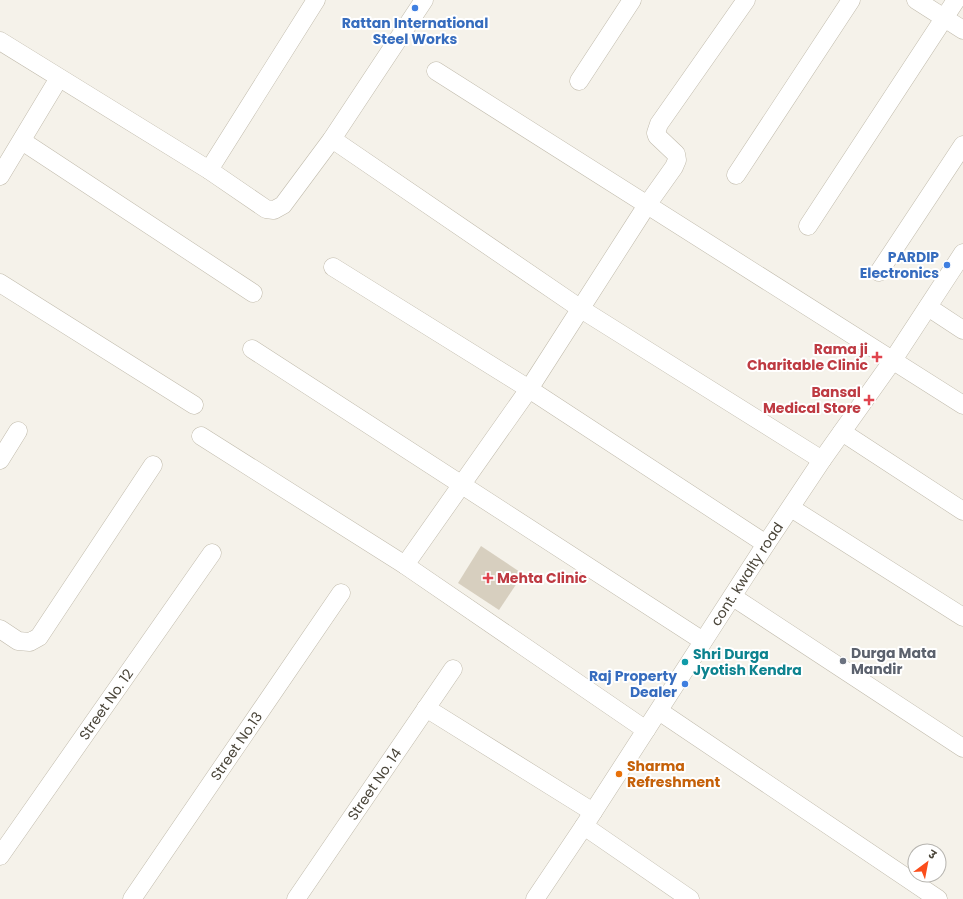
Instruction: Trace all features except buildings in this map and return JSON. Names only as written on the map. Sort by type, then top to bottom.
[{"type":"street","points":[[209,170],[316,0]]},
{"type":"street","points":[[1,45],[60,78],[209,170],[266,209],[274,210],[283,205],[332,139],[424,0]]},
{"type":"street","points":[[579,81],[632,0]]},
{"type":"street","points":[[404,565],[529,389],[647,205],[674,167],[677,160],[676,154],[657,136],[656,133],[658,124],[746,0]]},
{"type":"street","points":[[736,175],[851,0]]},
{"type":"street","points":[[916,0],[963,30]]},
{"type":"street","points":[[808,226],[956,0]]},
{"type":"street","points":[[436,71],[963,405]]},
{"type":"street","points":[[0,176],[60,78]]},
{"type":"street","points":[[332,139],[581,309],[822,460]]},
{"type":"street","points":[[22,141],[253,293]]},
{"type":"street","points":[[879,272],[963,145]]},
{"type":"street","name":"cont. kwalty road","points":[[535,899],[659,711],[766,544],[822,460],[893,360],[963,253]]},
{"type":"street","points":[[333,267],[529,389],[766,544]]},
{"type":"street","points":[[0,282],[194,405]]},
{"type":"street","points":[[928,307],[963,330]]},
{"type":"street","points":[[252,349],[703,641]]},
{"type":"street","points":[[0,460],[18,431]]},
{"type":"street","points":[[842,432],[963,511]]},
{"type":"street","points":[[201,436],[404,565],[646,730]]},
{"type":"street","points":[[0,630],[18,641],[30,642],[39,637],[153,464]]},
{"type":"street","points":[[791,508],[963,617]]},
{"type":"street","name":"Street No. 12","points":[[0,856],[212,553]]},
{"type":"street","name":"Street No.13","points":[[132,899],[341,593]]},
{"type":"street","points":[[733,597],[963,748]]},
{"type":"street","name":"Street No. 14","points":[[296,899],[453,669]]},
{"type":"street","points":[[426,708],[588,819],[690,899]]},
{"type":"street","points":[[659,711],[928,896]]},
{"type":"place","name":"Rattan International Steel Works","points":[[415,8]]},
{"type":"place","name":"PARDIP Electronics","points":[[947,265]]},
{"type":"place","name":"Rama ji Charitable Clinic","points":[[877,357]]},
{"type":"place","name":"Bansal Medical Store","points":[[869,400]]},
{"type":"place","name":"Mehta Clinic","points":[[488,578]]},
{"type":"place","name":"Durga Mata Mandir","points":[[843,661]]},
{"type":"place","name":"Shri Durga Jyotish Kendra","points":[[685,662]]},
{"type":"place","name":"Raj Property Dealer","points":[[685,684]]},
{"type":"place","name":"Sharma Refreshment","points":[[619,774]]}]
